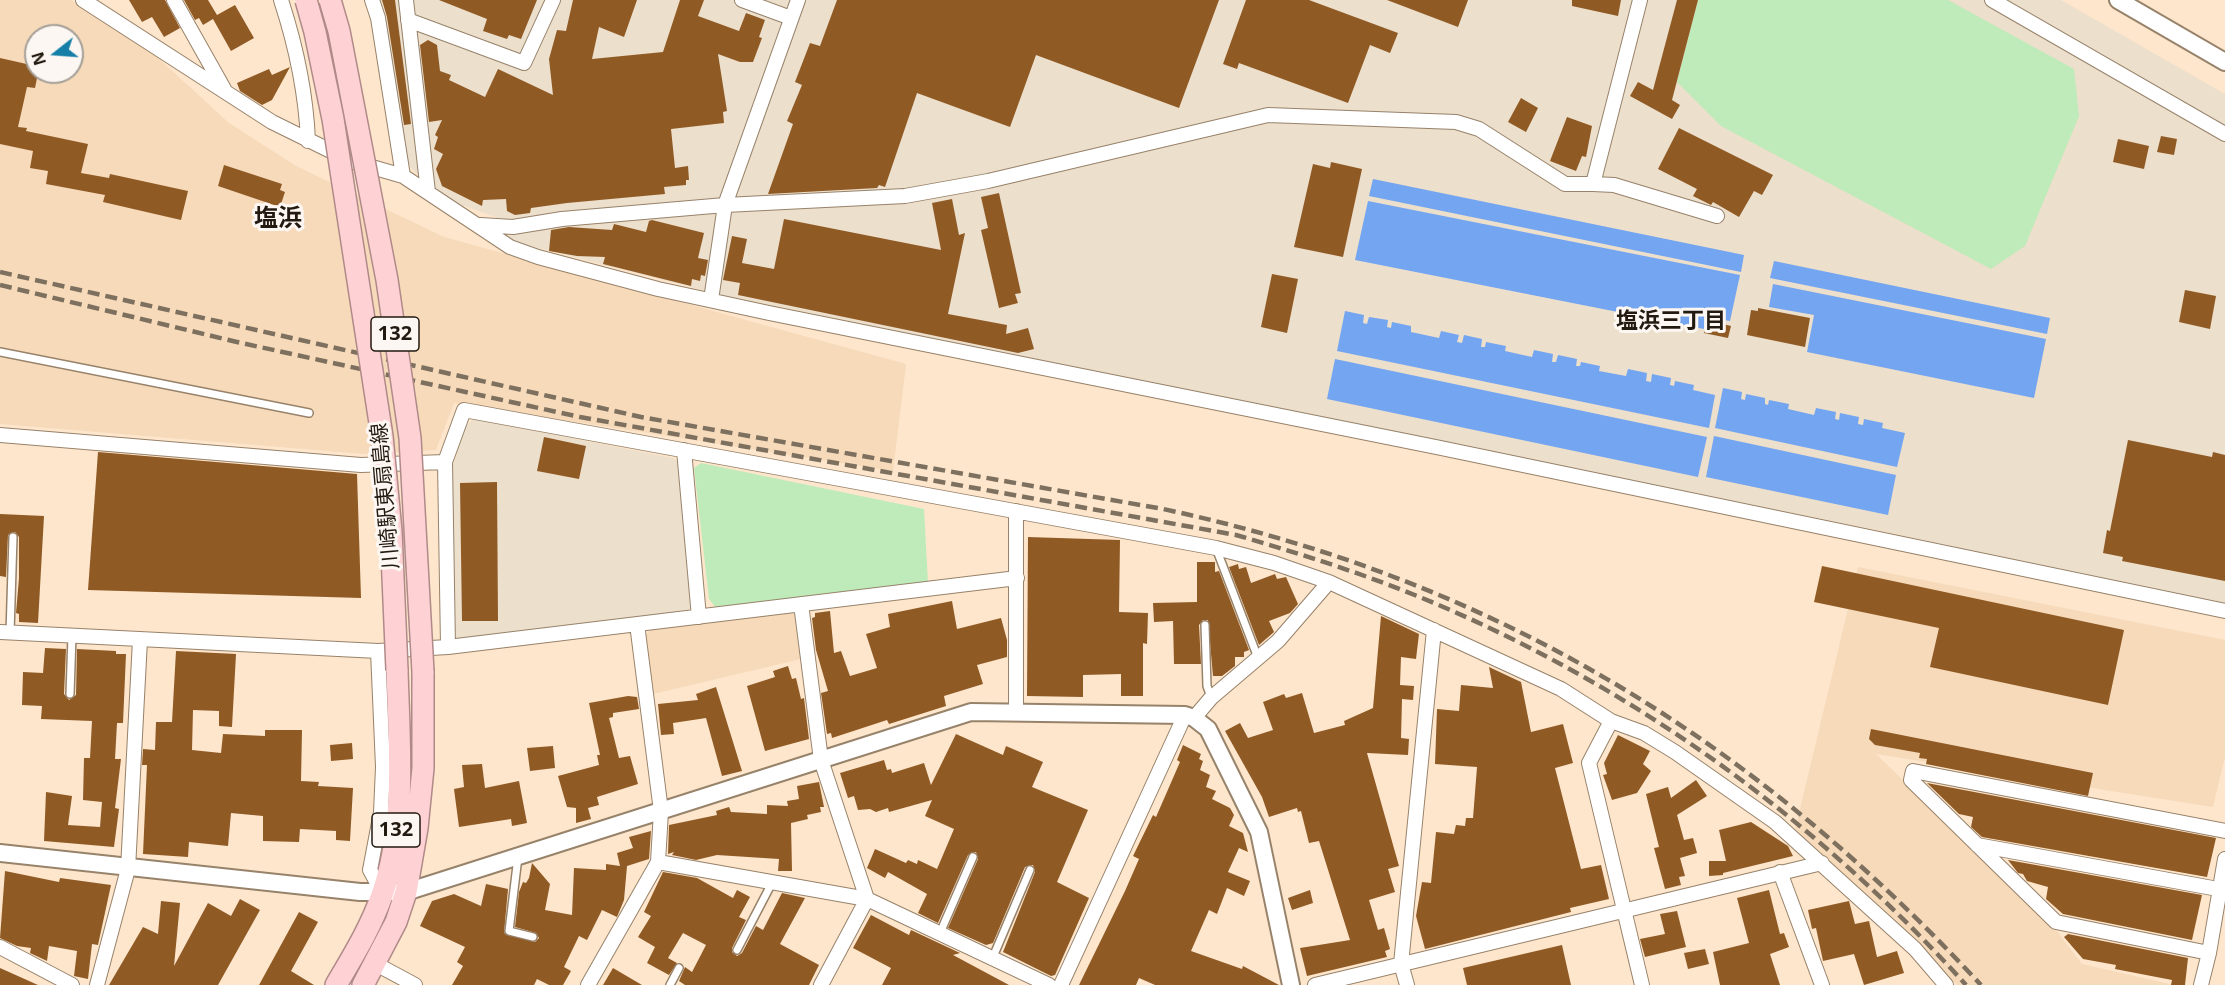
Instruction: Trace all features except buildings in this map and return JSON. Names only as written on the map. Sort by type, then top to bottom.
[{"type":"highway","name":"川崎駅東扇島線","points":[[306,0],[333,119],[382,436],[391,531],[400,765],[397,827],[382,894],[361,941],[336,985]]},
{"type":"highway","name":"川崎駅東扇島線","points":[[330,0],[339,31],[387,280],[410,438],[425,722],[417,828],[406,892],[396,922],[363,985]]},
{"type":"street","points":[[84,0],[272,122],[351,161],[403,176],[510,247],[538,257],[658,289],[2225,611]]},
{"type":"street","points":[[174,0],[225,91]]},
{"type":"street","points":[[281,0],[300,72],[307,109],[308,141]]},
{"type":"street","points":[[372,0],[378,18],[403,176]]},
{"type":"street","points":[[406,0],[428,192]]},
{"type":"street","points":[[408,20],[524,63],[553,0]]},
{"type":"street","points":[[742,0],[791,18]]},
{"type":"street","points":[[711,300],[725,205],[798,0]]},
{"type":"street","points":[[1593,184],[1640,0]]},
{"type":"street","points":[[1992,0],[2225,134]]},
{"type":"street","points":[[2118,0],[2225,62]]},
{"type":"street","points":[[478,225],[513,227],[562,219],[725,205],[905,196],[988,181],[1268,115],[1417,118],[1456,122],[1479,129],[1565,184],[1614,185],[1717,216]]},
{"type":"street","points":[[448,647],[445,462],[464,410],[1216,548],[1274,563],[1329,582],[1560,689],[1611,721],[1644,733],[1775,822],[1915,949],[1946,985]]},
{"type":"street","points":[[0,435],[362,465],[445,462]]},
{"type":"street","points":[[684,450],[699,617]]},
{"type":"street","points":[[1016,511],[1016,712]]},
{"type":"street","points":[[5,633],[378,651],[448,647],[1017,578]]},
{"type":"street","points":[[1061,985],[1190,716],[1278,641],[1329,582]]},
{"type":"street","points":[[801,604],[821,760],[867,899],[821,985]]},
{"type":"street","points":[[588,985],[657,862],[661,811],[637,624]]},
{"type":"street","points":[[1407,985],[1401,964],[1434,630]]},
{"type":"street","points":[[97,985],[128,869],[140,640]]},
{"type":"street","points":[[378,651],[383,767],[381,812],[370,870],[382,894]]},
{"type":"street","points":[[0,853],[128,869],[382,894],[406,892],[971,712],[1190,716],[1208,729],[1257,826],[1291,985]]},
{"type":"street","points":[[1611,721],[1589,763],[1642,985]]},
{"type":"street","points":[[2209,953],[2056,922],[1911,780],[1913,771],[2225,831]]},
{"type":"street","points":[[1977,845],[2218,890]]},
{"type":"street","points":[[2200,985],[2209,953],[2218,890],[2225,860]]},
{"type":"street","points":[[657,862],[867,899],[1049,985]]},
{"type":"street","points":[[1316,985],[1822,863]]},
{"type":"street","points":[[1780,872],[1822,985]]},
{"type":"street","points":[[0,947],[72,985]]},
{"type":"street","points":[[374,963],[414,985]]},
{"type":"lane","points":[[0,352],[309,413]]},
{"type":"lane","points":[[5,633],[13,537]]},
{"type":"lane","points":[[1216,548],[1258,658]]},
{"type":"lane","points":[[1205,625],[1207,686],[1211,698]]},
{"type":"lane","points":[[70,694],[72,636]]},
{"type":"lane","points":[[518,856],[509,930],[532,937]]},
{"type":"lane","points":[[940,933],[973,856]]},
{"type":"lane","points":[[993,957],[1029,870]]},
{"type":"lane","points":[[737,950],[773,881]]},
{"type":"lane","points":[[670,985],[679,968]]},
{"type":"shaded area","points":[[0,0],[71,0],[157,57],[229,123],[296,166],[444,237],[906,364],[893,471],[454,403],[436,450],[364,454],[0,424]]},
{"type":"shaded area","points":[[378,0],[2061,0],[2225,94],[2225,606],[1886,532],[726,296],[511,241],[498,218],[440,197],[407,164]]},
{"type":"shaded area","points":[[473,419],[673,458],[679,463],[694,605],[691,610],[451,641],[450,477],[464,428]]},
{"type":"shaded area","points":[[1858,567],[2225,640],[2225,757],[2213,807],[1876,754],[2053,926],[2082,964],[2174,985],[1957,985],[1897,922],[1795,830]]},
{"type":"shaded area","points":[[789,610],[797,616],[801,659],[653,694],[645,636],[650,630]]},
{"type":"green space","points":[[1698,0],[1948,0],[2074,69],[2079,116],[2025,246],[1991,269],[1721,126],[1677,82]]},
{"type":"green space","points":[[701,463],[924,509],[928,583],[716,608],[709,599],[694,468]]},
{"type":"water","points":[[1373,179],[1744,255],[1741,272],[1369,196]]},
{"type":"water","points":[[1368,201],[1740,275],[1730,321],[1707,317],[1704,329],[1355,260]]},
{"type":"water","points":[[1774,261],[2050,318],[2047,334],[1770,278]]},
{"type":"water","points":[[1773,284],[2046,339],[2034,398],[1807,352],[1814,315],[1769,307]]},
{"type":"water","points":[[1345,311],[1364,315],[1363,323],[1367,324],[1369,317],[1388,320],[1387,327],[1391,328],[1392,322],[1411,326],[1411,332],[1439,338],[1441,331],[1459,335],[1457,342],[1462,343],[1464,335],[1482,339],[1481,347],[1485,347],[1486,342],[1506,346],[1505,351],[1532,357],[1534,350],[1553,354],[1552,362],[1556,362],[1558,355],[1577,359],[1576,366],[1580,366],[1581,362],[1600,366],[1599,371],[1626,376],[1628,369],[1647,373],[1646,381],[1651,382],[1652,374],[1671,378],[1670,385],[1674,386],[1675,381],[1694,385],[1693,390],[1715,395],[1709,428],[1337,351]]},
{"type":"water","points":[[1335,359],[1707,437],[1698,477],[1327,399]]},
{"type":"water","points":[[1723,388],[1742,392],[1741,399],[1745,400],[1746,394],[1765,398],[1765,404],[1768,405],[1769,400],[1789,404],[1788,409],[1814,415],[1816,408],[1836,412],[1835,419],[1839,420],[1840,413],[1859,417],[1858,424],[1863,425],[1864,419],[1883,423],[1882,428],[1905,433],[1897,467],[1715,428]]},
{"type":"water","points":[[1714,436],[1896,475],[1888,515],[1706,477]]},
{"type":"railway","points":[[0,272],[641,417],[1163,509],[1284,540],[1398,579],[1507,626],[1610,681],[1709,745],[1803,816],[1894,897],[1981,985]]},
{"type":"railway","points":[[0,285],[237,342],[580,417],[1236,535],[1365,576],[1416,595],[1515,640],[1657,721],[1724,767],[1789,817],[1851,870],[1910,926],[1966,985]]},
{"type":"district","name":"塩浜","points":[[278,219]]},
{"type":"district","name":"塩浜三丁目","points":[[1671,322]]}]
